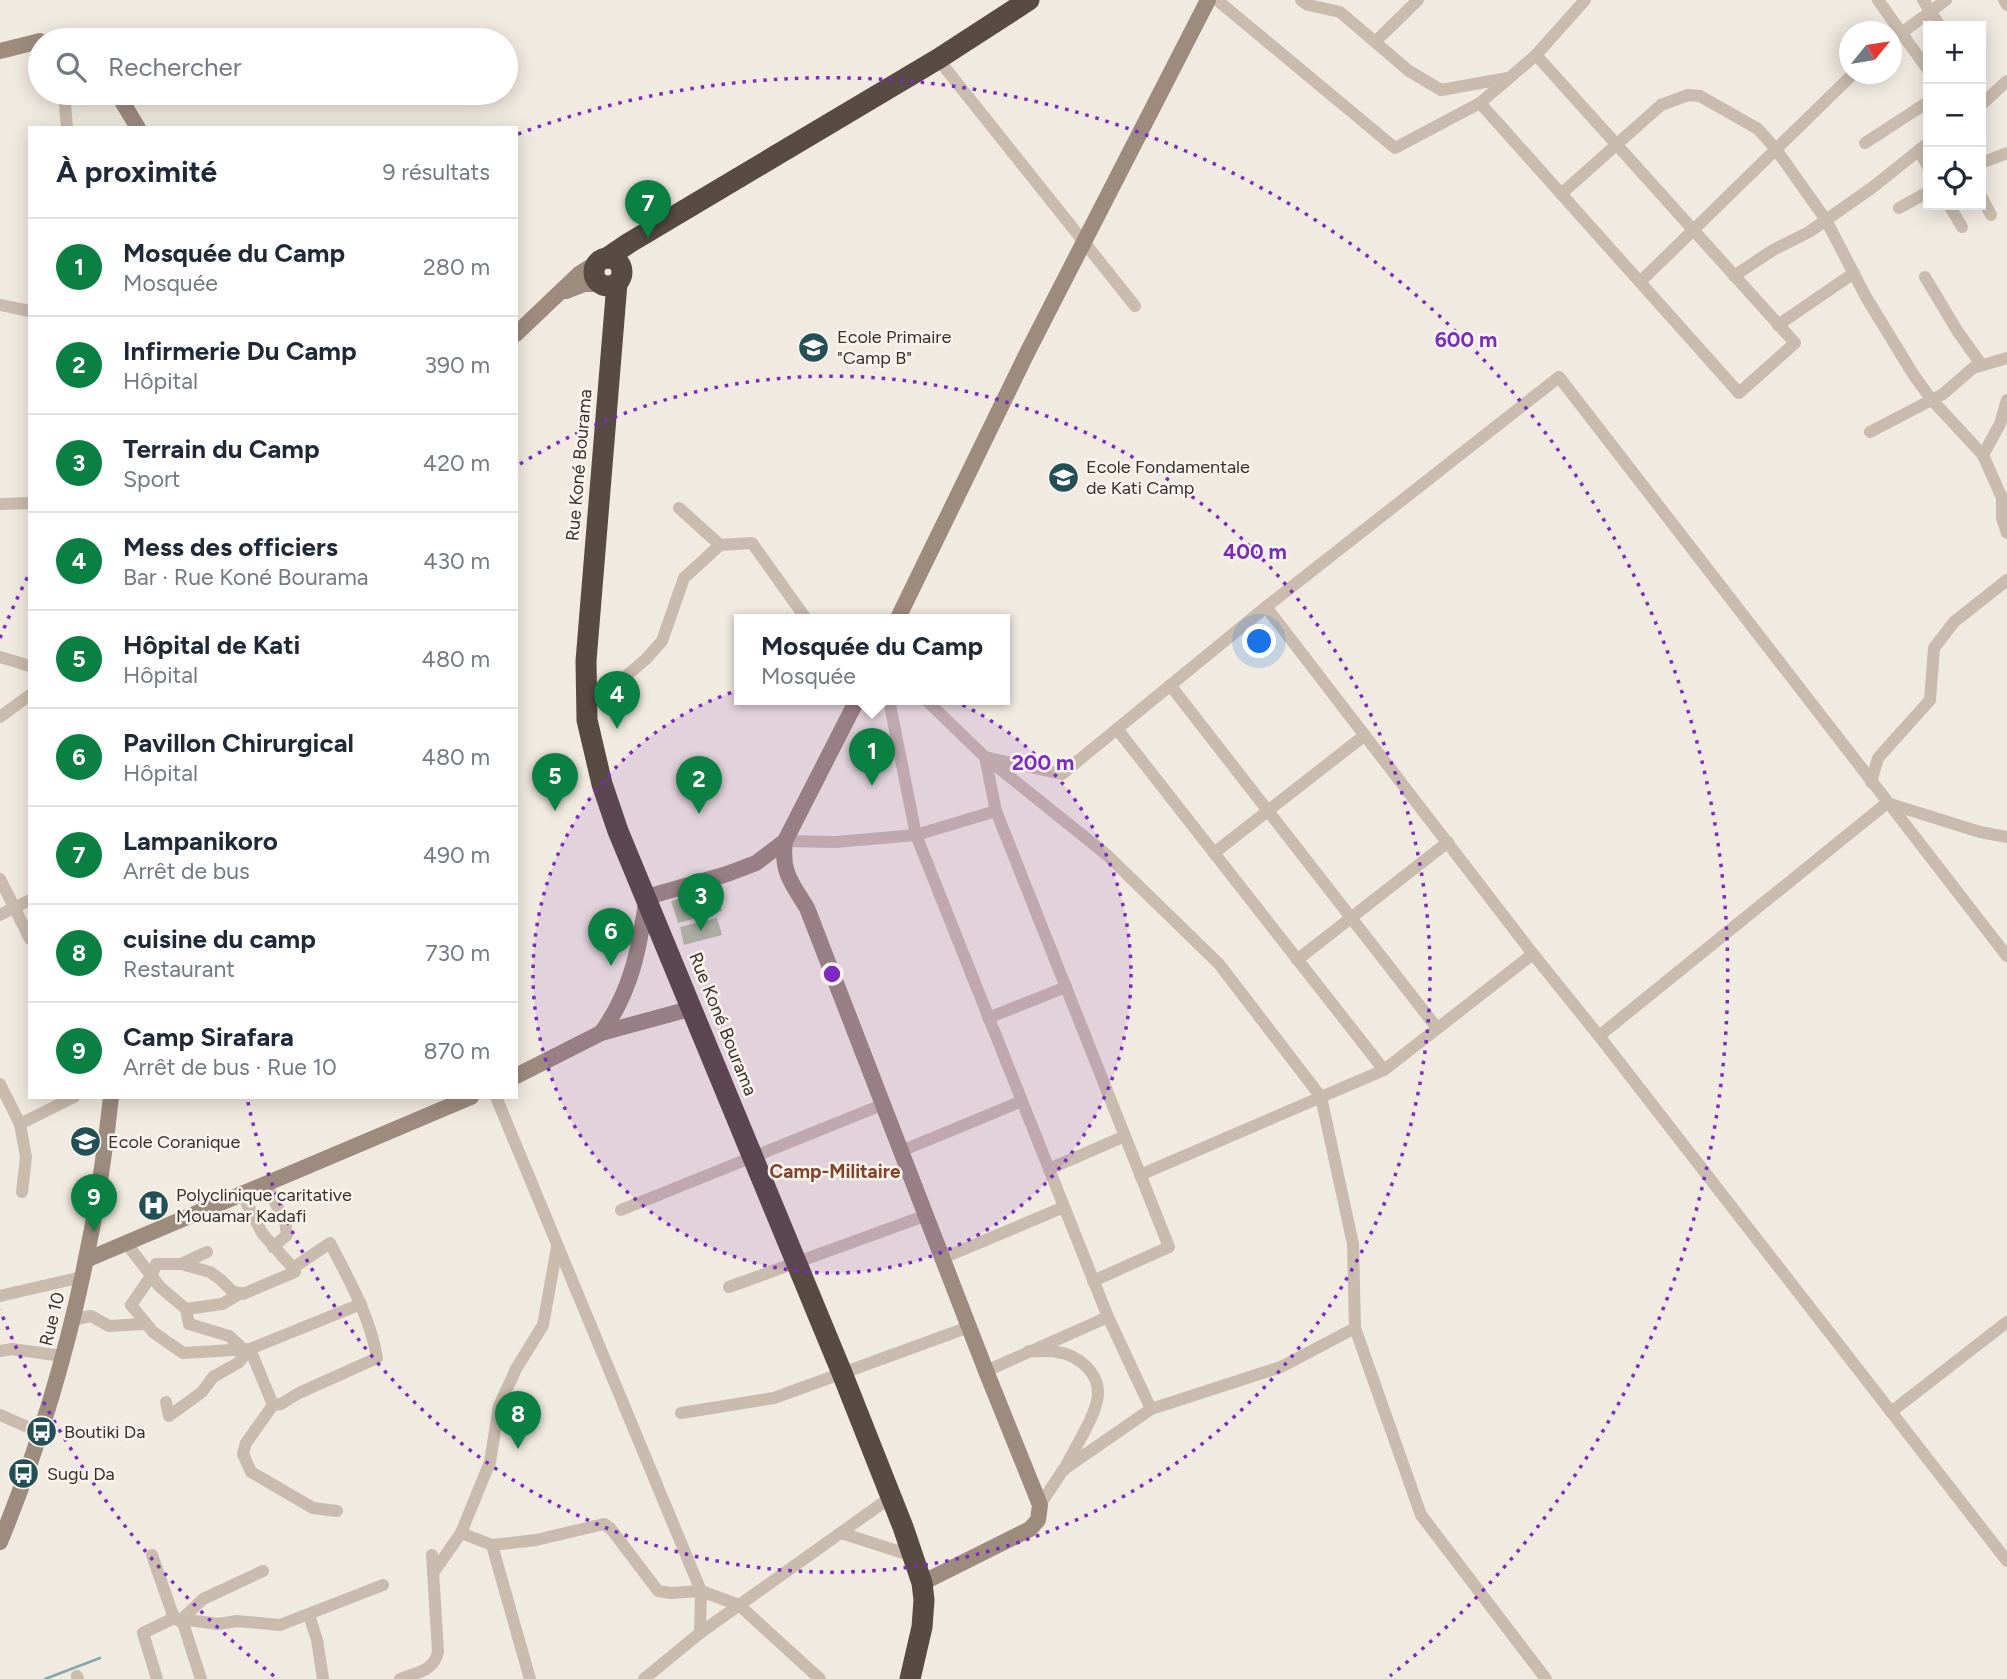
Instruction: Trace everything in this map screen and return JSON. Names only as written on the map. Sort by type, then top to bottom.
[{"type":"highway","points":[[607,272],[629,243],[938,59],[1029,0]]},
{"type":"highway","name":"Rue Koné Bourama","points":[[607,272],[613,322],[585,695],[587,720],[602,784],[618,831],[842,1373],[913,1556],[922,1583],[924,1600],[922,1627],[910,1679]]},
{"type":"street","points":[[900,614],[1084,242],[1208,0]]},
{"type":"street","points":[[1217,0],[1395,148],[1480,103],[1536,55],[1585,0]]},
{"type":"street","points":[[1301,0],[1308,5],[1340,12],[1409,71],[1440,90],[1509,78]]},
{"type":"street","points":[[1375,42],[1418,0]]},
{"type":"street","points":[[1878,0],[1894,21]]},
{"type":"street","points":[[1923,63],[1902,32],[1927,5],[1946,0]]},
{"type":"street","points":[[2004,0],[2007,5]]},
{"type":"street","points":[[1927,5],[1937,21]]},
{"type":"street","points":[[0,51],[28,44]]},
{"type":"street","points":[[1480,103],[1740,393],[1795,343],[1536,55]]},
{"type":"street","points":[[938,59],[1135,306]]},
{"type":"street","points":[[1640,282],[1842,84]]},
{"type":"street","points":[[1986,98],[2006,86]]},
{"type":"street","points":[[1561,194],[1661,105],[1688,95],[1700,96],[1758,129],[1775,148],[1826,220],[1913,374],[1931,399],[1983,456],[2005,506],[2002,518],[2007,533]]},
{"type":"street","points":[[65,105],[67,126]]},
{"type":"street","points":[[124,105],[137,126]]},
{"type":"street","points":[[1865,143],[1923,105]]},
{"type":"street","points":[[1734,276],[1826,220],[1923,148]]},
{"type":"street","points":[[1986,161],[2007,153]]},
{"type":"street","points":[[1899,208],[1923,195]]},
{"type":"street","points":[[1986,206],[1991,215]]},
{"type":"street","points":[[1953,210],[1962,227]]},
{"type":"street","points":[[518,332],[555,298],[572,287],[607,272]]},
{"type":"street","points":[[1779,326],[1854,273]]},
{"type":"street","points":[[1925,277],[1981,364]]},
{"type":"street","points":[[0,305],[28,311]]},
{"type":"street","points":[[1870,432],[1943,394],[1955,381],[1981,364],[2007,358]]},
{"type":"street","points":[[985,757],[1062,774],[1266,607],[1559,377],[2007,956]]},
{"type":"street","points":[[1983,456],[2000,424],[2007,400]]},
{"type":"street","points":[[0,504],[28,503]]},
{"type":"street","points":[[679,508],[720,545]]},
{"type":"street","points":[[585,695],[626,676],[646,659],[662,640],[684,578],[720,545],[752,543],[803,614]]},
{"type":"street","points":[[1871,782],[1878,758],[1930,701],[1934,648],[1954,622],[2007,580]]},
{"type":"street","points":[[1266,607],[2007,1561]]},
{"type":"street","points":[[0,657],[28,665]]},
{"type":"street","points":[[1170,685],[1437,1028]]},
{"type":"street","points":[[0,717],[28,696]]},
{"type":"street","points":[[854,705],[785,841],[783,859],[793,885],[807,908],[1040,1505]]},
{"type":"street","points":[[890,705],[916,835],[1093,1281],[1151,1409]]},
{"type":"street","points":[[931,705],[985,757],[1107,855],[1219,964],[1321,1097],[1353,1244],[1355,1328],[1421,1515],[1546,1679]]},
{"type":"street","points":[[1117,729],[1384,1070]]},
{"type":"street","points":[[1214,853],[1365,735]]},
{"type":"street","points":[[985,757],[996,811],[1169,1247],[1093,1281]]},
{"type":"street","points":[[1887,803],[1980,832],[2007,836]]},
{"type":"street","points":[[1599,1036],[1887,803]]},
{"type":"street","points":[[601,1033],[624,996],[638,951],[647,897],[756,863],[785,841],[836,842],[916,835],[996,811]]},
{"type":"street","points":[[1297,960],[1448,842]]},
{"type":"street","points":[[756,863],[779,874],[793,885]]},
{"type":"street","points":[[0,879],[28,935]]},
{"type":"street","points":[[0,915],[28,901]]},
{"type":"street","points":[[1140,1175],[1384,1070],[1533,954]]},
{"type":"street","points":[[988,1018],[1066,987]]},
{"type":"street","points":[[518,1075],[601,1033],[693,1008]]},
{"type":"street","points":[[615,1013],[628,1024]]},
{"type":"street","points":[[0,1084],[20,1124],[26,1157],[22,1192]]},
{"type":"street","points":[[20,1124],[70,1099]]},
{"type":"street","points":[[86,1260],[466,1099]]},
{"type":"street","points":[[497,1099],[701,1591],[700,1633]]},
{"type":"street","name":"Rue 10","points":[[1,1537],[39,1432],[62,1356],[94,1229],[109,1100]]},
{"type":"street","points":[[906,1149],[1022,1101]]},
{"type":"street","points":[[621,1210],[884,1104]]},
{"type":"street","points":[[1049,1169],[1125,1136]]},
{"type":"street","points":[[265,1184],[285,1222],[287,1235],[273,1247]]},
{"type":"street","points":[[186,1309],[222,1304],[241,1293],[295,1272],[262,1233],[242,1194]]},
{"type":"street","points":[[943,1258],[1064,1208]]},
{"type":"street","points":[[729,1287],[927,1215]]},
{"type":"street","points":[[127,1243],[140,1264],[160,1287],[186,1309],[189,1324],[229,1336],[246,1349],[273,1405]]},
{"type":"street","points":[[273,1405],[281,1405],[299,1392],[377,1358],[373,1333],[330,1243],[293,1268]]},
{"type":"street","points":[[433,1573],[461,1533],[490,1462],[499,1405],[516,1369],[543,1325],[557,1246]]},
{"type":"street","points":[[180,1264],[207,1252]]},
{"type":"street","points":[[241,1293],[232,1292],[210,1272],[180,1264],[156,1264],[152,1275],[131,1305],[153,1332],[183,1353],[246,1349],[361,1304]]},
{"type":"street","points":[[0,1296],[82,1277]]},
{"type":"street","points":[[71,1320],[91,1316],[109,1326],[145,1324]]},
{"type":"street","points":[[986,1371],[1108,1317]]},
{"type":"street","points":[[1891,1412],[2007,1322]]},
{"type":"street","points":[[681,1413],[774,1398],[969,1327]]},
{"type":"street","points":[[1063,1470],[1151,1409],[1281,1367],[1355,1328]]},
{"type":"street","points":[[0,1352],[12,1349],[62,1356]]},
{"type":"street","points":[[166,1402],[169,1416],[202,1392],[213,1377],[238,1363],[246,1349]]},
{"type":"street","points":[[922,1583],[1030,1529],[1038,1520],[1040,1505],[1063,1470],[1091,1415],[1098,1396],[1095,1377],[1085,1364],[1058,1352],[1030,1352]]},
{"type":"street","points":[[273,1405],[246,1443],[243,1454],[251,1472],[313,1508],[337,1511]]},
{"type":"street","points":[[0,1415],[39,1432]]},
{"type":"street","points":[[644,1679],[700,1633],[891,1497]]},
{"type":"street","points":[[461,1533],[492,1545],[536,1540],[604,1524],[611,1529],[658,1591],[701,1591],[740,1605],[820,1679]]},
{"type":"street","points":[[841,1533],[913,1556]]},
{"type":"street","points":[[492,1545],[530,1679]]},
{"type":"street","points":[[152,1555],[178,1618],[183,1623],[201,1679]]},
{"type":"street","points":[[400,1679],[428,1669],[436,1662],[438,1652],[432,1555]]},
{"type":"street","points":[[157,1679],[143,1633],[178,1618],[203,1599],[263,1570]]},
{"type":"street","points":[[178,1618],[218,1624],[237,1621],[280,1625],[383,1585]]},
{"type":"street","points":[[309,1615],[324,1679]]},
{"type":"green space","points":[[715,888],[722,911],[678,923],[671,901]]},
{"type":"green space","points":[[717,918],[722,935],[684,945],[680,927]]},
{"type":"waterway","points":[[45,1679],[100,1658]]},
{"type":"place","name":"Lampanikoro","points":[[648,238]]},
{"type":"place","name":"Ecole Primaire \"Camp B\"","points":[[814,347]]},
{"type":"place","name":"Ecole Fondamentale de Kati Camp","points":[[1063,477]]},
{"type":"place","name":"Mess des officiers","points":[[617,729]]},
{"type":"place","name":"Mosquée du Camp","points":[[872,786]]},
{"type":"place","name":"Hôpital de Kati","points":[[555,811]]},
{"type":"place","name":"Infirmerie Du Camp","points":[[699,814]]},
{"type":"place","name":"Terrain du Camp","points":[[701,931]]},
{"type":"place","name":"Pavillon Chirurgical","points":[[611,966]]},
{"type":"place","name":"Ecole Coranique","points":[[85,1142]]},
{"type":"place","name":"Polyclinique caritative Mouamar Kadafi","points":[[153,1205]]},
{"type":"place","name":"Camp Sirafara","points":[[94,1232]]},
{"type":"place","name":"Boutiki Da","points":[[41,1432]]},
{"type":"place","name":"cuisine du camp","points":[[518,1449]]},
{"type":"place","name":"Sugu Da","points":[[24,1474]]},
{"type":"district","name":"Camp-Militaire","points":[[835,1171]]}]
